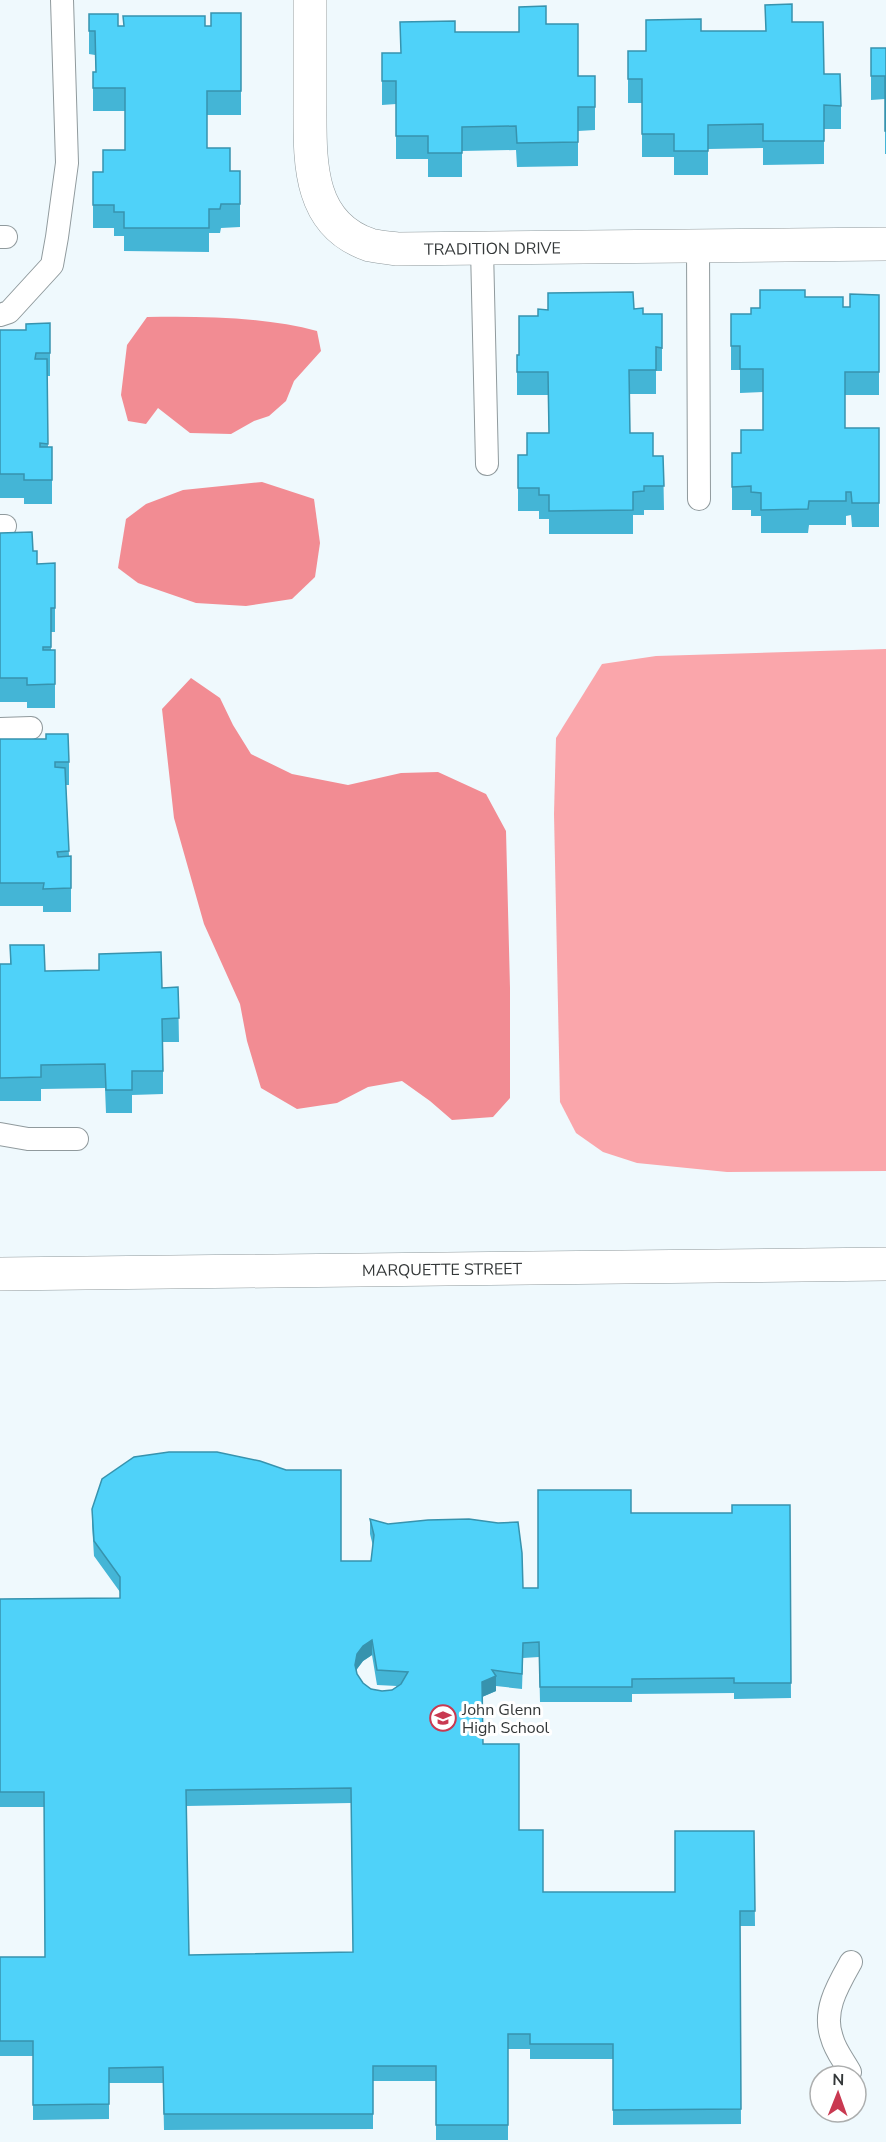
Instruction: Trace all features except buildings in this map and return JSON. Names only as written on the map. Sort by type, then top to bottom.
[{"type":"street","name":"TRADITION DRIVE","points":[[310,0],[310,149],[315,190],[324,209],[338,225],[354,237],[371,245],[398,249],[482,249],[886,244]]},
{"type":"street","name":"MARQUETTE STREET","points":[[0,1274],[886,1264]]},
{"type":"lane","points":[[0,315],[9,312],[52,265],[67,163],[62,0]]},
{"type":"lane","points":[[698,245],[699,499]]},
{"type":"lane","points":[[482,249],[487,464]]},
{"type":"lane","points":[[0,729],[31,728]]},
{"type":"lane","points":[[0,1134],[28,1139],[77,1139]]},
{"type":"lane","points":[[846,2064],[831,2038],[828,2015],[839,1984],[851,1962]]},
{"type":"shaded area","points":[[147,317],[233,318],[297,326],[317,331],[321,351],[294,381],[286,401],[269,416],[254,421],[231,434],[190,433],[158,408],[146,424],[128,421],[121,395],[127,345]]},
{"type":"shaded area","points":[[262,482],[314,499],[320,543],[315,577],[292,599],[246,606],[196,603],[138,583],[118,568],[126,519],[146,504],[183,490]]},
{"type":"shaded area","points":[[886,649],[886,1171],[727,1172],[637,1163],[603,1152],[576,1133],[560,1102],[554,814],[556,738],[602,664],[656,656]]},
{"type":"shaded area","points":[[191,678],[220,698],[251,754],[292,774],[348,785],[401,773],[438,772],[486,794],[506,831],[510,988],[510,1098],[493,1117],[452,1120],[402,1081],[368,1087],[337,1103],[297,1109],[261,1088],[247,1041],[240,1004],[204,924],[174,818],[162,709]]},
{"type":"place","name":"John Glenn High School","points":[[443,1718]]}]
